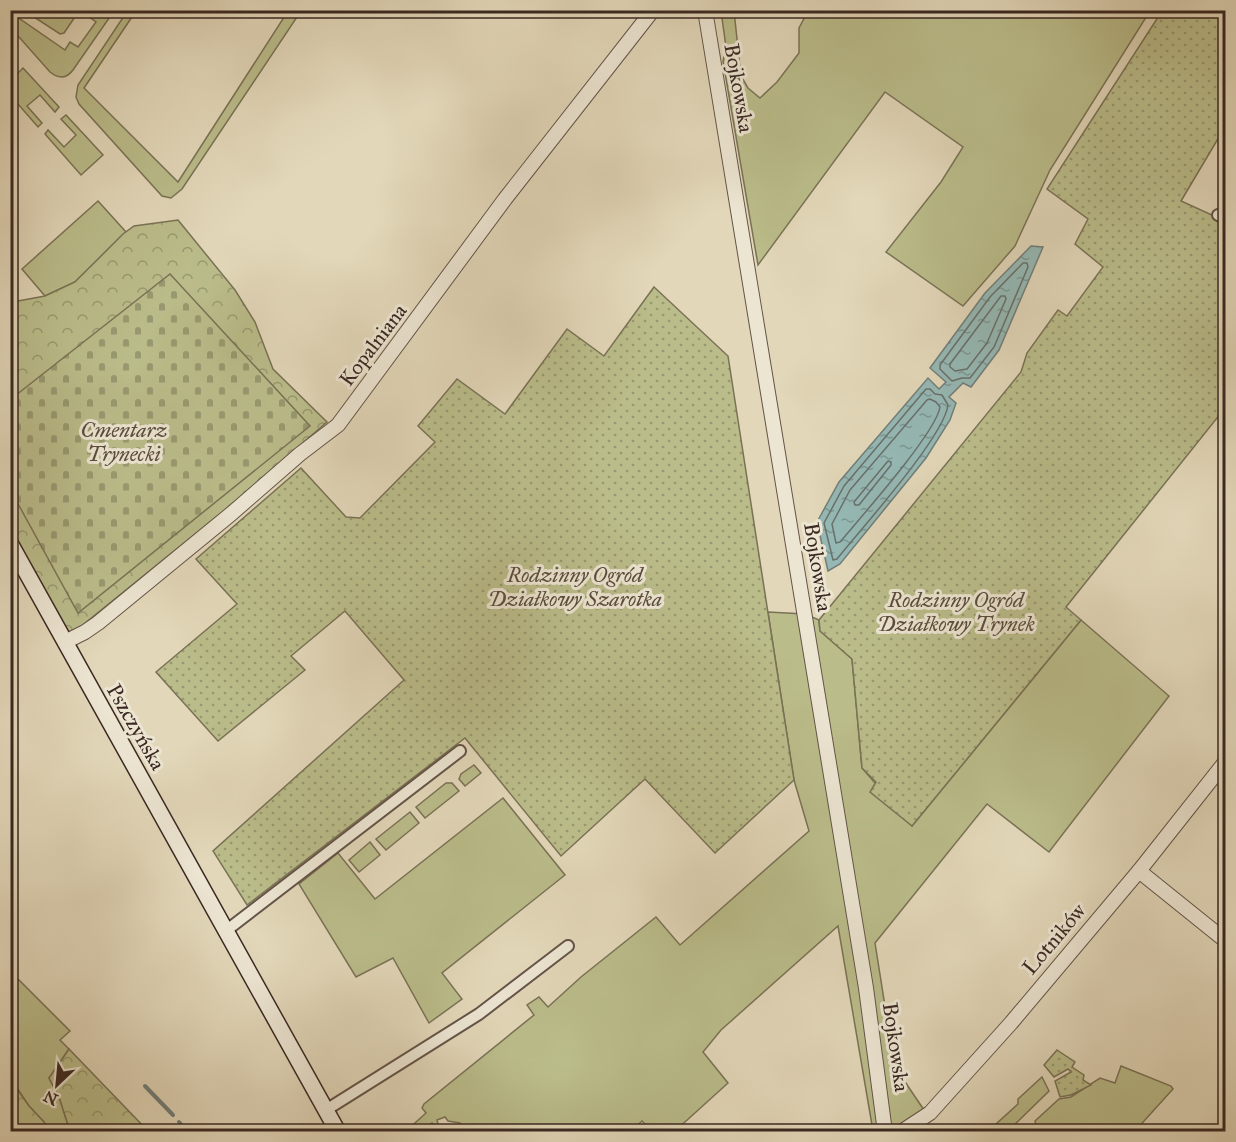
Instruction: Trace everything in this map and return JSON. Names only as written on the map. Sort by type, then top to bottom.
[{"type":"main road","name":"Pszczyńska","points":[[10,543],[338,1131]]},
{"type":"street","name":"Kopalniana","points":[[64,642],[98,623],[300,454],[338,425],[505,199],[652,10]]},
{"type":"street","name":"Bojkowska","points":[[705,10],[866,988],[885,1131]]},
{"type":"street","points":[[227,930],[460,751]]},
{"type":"street","name":"Lotników","points":[[901,1131],[930,1113],[958,1082],[1139,871],[1226,760]]},
{"type":"street","points":[[1139,871],[1226,940]]},
{"type":"street","points":[[326,1110],[479,1014],[568,946]]},
{"type":"green space","points":[[128,10],[136,11],[84,88],[178,182],[288,11],[298,11],[297,17],[182,189],[171,198],[162,196],[79,104],[76,97],[78,85]]},
{"type":"green space","points":[[10,11],[15,11],[13,14],[65,50],[70,42],[78,47],[96,22],[88,16],[92,11],[101,14],[103,11],[114,11],[73,70],[62,77],[50,72],[11,28]]},
{"type":"green space","points":[[39,11],[79,11],[64,33],[60,34],[34,17]]},
{"type":"green space","points":[[721,11],[734,11],[741,76],[748,88],[760,98],[777,82],[799,53],[799,28],[808,11],[1150,11],[1050,170],[1015,246],[963,306],[886,252],[941,182],[963,147],[885,92],[758,265],[723,61],[726,47]]},
{"type":"green space","name":"Rodzinny Ogród Działkowy Trynek","points":[[1162,11],[1225,11],[1225,127],[1181,201],[1225,221],[1225,408],[1066,607],[1081,620],[912,826],[870,792],[876,782],[862,768],[852,659],[820,631],[819,620],[1021,372],[1027,353],[1058,310],[1067,316],[1103,267],[1075,244],[1088,219],[1047,189]]},
{"type":"green space","points":[[23,68],[59,107],[55,112],[40,95],[27,106],[42,123],[38,127],[11,96],[11,80]]},
{"type":"green space","points":[[66,115],[103,155],[81,175],[45,134],[48,130],[64,147],[76,135],[61,119]]},
{"type":"green space","points":[[98,201],[126,232],[75,282],[45,296],[22,269]]},
{"type":"green space","name":"Cmentarz Trynecki","points":[[178,220],[235,290],[255,322],[273,369],[327,422],[231,505],[69,636],[11,534],[10,306],[18,301],[45,296],[75,282],[134,226]]},
{"type":"green space","name":"Cmentarz Trynecki","points":[[170,274],[310,426],[78,613],[11,491],[11,399]]},
{"type":"green space","name":"Rodzinny Ogród Działkowy Szarotka","points":[[654,287],[728,356],[794,780],[715,853],[645,779],[561,856],[465,738],[247,905],[213,851],[404,680],[345,611],[291,656],[305,670],[218,741],[156,672],[237,604],[196,559],[301,468],[346,517],[360,518],[435,442],[418,426],[457,379],[505,414],[567,329],[604,356]]},
{"type":"green space","points":[[768,612],[805,614],[819,620],[820,631],[852,659],[862,768],[912,826],[1081,620],[1169,696],[1049,852],[987,804],[875,943],[897,1070],[924,1110],[901,1131],[873,1131],[838,926],[721,1030],[703,1052],[728,1083],[675,1131],[652,1131],[642,1121],[631,1131],[495,1132],[492,1125],[481,1131],[466,1131],[460,1123],[448,1121],[445,1117],[437,1120],[438,1124],[434,1126],[432,1123],[424,1128],[422,1125],[405,1132],[426,1113],[422,1108],[424,1104],[534,1015],[527,1005],[539,997],[548,1007],[581,977],[656,917],[680,945],[809,831],[794,780]]},
{"type":"green space","points":[[474,765],[481,773],[465,786],[459,779],[461,774]]},
{"type":"green space","points":[[446,783],[452,783],[459,791],[425,818],[416,807]]},
{"type":"green space","points":[[503,798],[565,875],[442,973],[462,999],[429,1023],[393,958],[356,977],[299,884],[338,853],[375,899]]},
{"type":"green space","points":[[410,812],[419,823],[386,850],[376,839]]},
{"type":"green space","points":[[370,842],[380,855],[359,872],[349,860]]},
{"type":"green space","points":[[10,971],[70,1031],[60,1040],[69,1049],[49,1078],[59,1097],[70,1131],[49,1131],[11,1079]]},
{"type":"green space","points":[[69,1049],[148,1131],[70,1131],[59,1097],[49,1078]]},
{"type":"green space","points":[[1057,1050],[1075,1062],[1072,1067],[1084,1075],[1083,1080],[1091,1085],[1071,1095],[1060,1097],[1055,1081],[1071,1072],[1068,1069],[1054,1077],[1044,1065]]},
{"type":"green space","points":[[1121,1066],[1171,1086],[1173,1089],[1135,1131],[1067,1131],[1062,1127],[1053,1131],[1037,1131],[1035,1121],[1059,1099],[1071,1097],[1100,1078],[1115,1083]]},
{"type":"green space","points":[[1042,1077],[1049,1091],[1008,1131],[994,1131],[995,1125],[1018,1104],[1018,1099]]},
{"type":"green space","points":[[10,1079],[29,1106],[44,1122],[49,1131],[11,1131]]},
{"type":"water","points":[[1031,246],[1043,247],[999,350],[971,387],[963,383],[949,397],[956,403],[950,420],[926,458],[840,564],[828,571],[817,522],[839,482],[928,378],[939,389],[946,382],[930,368],[985,293]]},
{"type":"waterway","points":[[145,1086],[173,1115]]},
{"type":"waterway","points":[[179,1122],[188,1132]]}]
